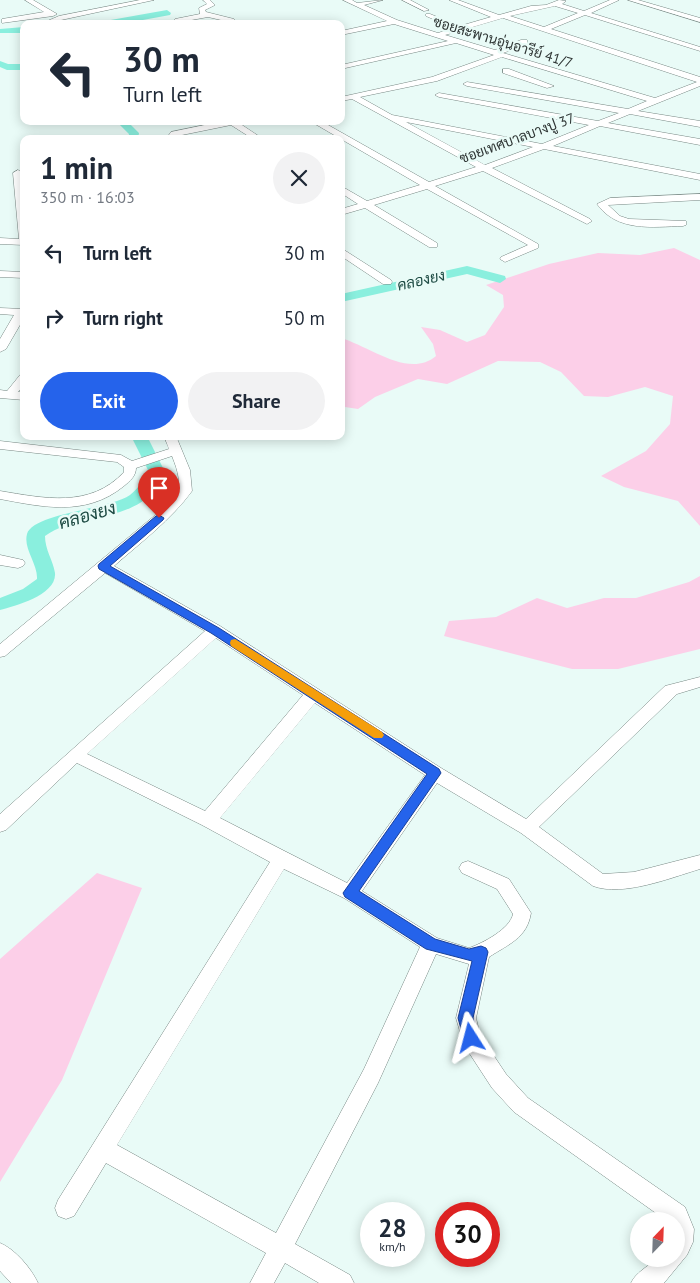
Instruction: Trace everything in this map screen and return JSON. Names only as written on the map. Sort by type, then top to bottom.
[{"type":"street","points":[[30,0],[59,18]]},
{"type":"street","points":[[54,20],[151,0]]},
{"type":"street","points":[[206,0],[212,5],[201,9],[206,15]]},
{"type":"street","name":"ซอยสะพานอุ่นอารีย์ 41/7","points":[[346,0],[394,22],[655,101]]},
{"type":"street","points":[[356,5],[380,0]]},
{"type":"street","points":[[405,0],[427,13],[475,34]]},
{"type":"street","points":[[452,0],[499,17],[700,81]]},
{"type":"street","points":[[438,35],[531,8],[542,8],[565,0]]},
{"type":"street","points":[[542,30],[616,0]]},
{"type":"street","points":[[631,0],[700,20]]},
{"type":"street","points":[[522,4],[531,8]]},
{"type":"street","points":[[555,4],[700,49]]},
{"type":"street","points":[[5,21],[51,13]]},
{"type":"street","points":[[183,20],[206,15],[227,20]]},
{"type":"street","points":[[345,32],[394,22]]},
{"type":"street","points":[[345,66],[457,41]]},
{"type":"street","points":[[345,98],[441,77],[524,42]]},
{"type":"street","points":[[516,82],[504,76],[506,71],[524,62]]},
{"type":"street","points":[[506,71],[550,86]]},
{"type":"street","name":"ซอยเทศบาลบางปู 37","points":[[345,211],[484,168],[544,146],[700,81]]},
{"type":"street","points":[[467,84],[700,124]]},
{"type":"street","points":[[352,96],[484,168],[587,221]]},
{"type":"street","points":[[439,96],[700,142]]},
{"type":"street","points":[[392,117],[700,177]]},
{"type":"street","points":[[173,135],[220,125]]},
{"type":"street","points":[[239,125],[253,135]]},
{"type":"street","points":[[321,125],[339,135]]},
{"type":"street","points":[[345,139],[468,210],[533,244],[534,246],[505,260]]},
{"type":"street","points":[[18,173],[20,182]]},
{"type":"street","points":[[345,191],[433,245]]},
{"type":"street","points":[[683,223],[624,220],[606,212],[602,204],[610,201],[700,197]]},
{"type":"street","points":[[1,242],[20,242]]},
{"type":"street","points":[[345,254],[387,282]]},
{"type":"street","points":[[0,274],[20,275]]},
{"type":"street","points":[[0,311],[20,312]]},
{"type":"street","points":[[0,349],[20,315]]},
{"type":"street","points":[[5,394],[20,381]]},
{"type":"street","points":[[5,394],[20,396]]},
{"type":"street","points":[[0,652],[103,566],[184,494],[186,482],[171,440]]},
{"type":"street","points":[[0,445],[121,460],[130,466]]},
{"type":"street","points":[[130,466],[175,450]]},
{"type":"street","points":[[0,496],[58,504],[93,498],[123,483],[130,474],[130,466]]},
{"type":"street","points":[[0,560],[18,563]]},
{"type":"street","points":[[103,566],[215,630],[435,773],[527,828],[601,882],[626,880],[700,862]]},
{"type":"street","points":[[0,825],[215,630]]},
{"type":"street","points":[[527,828],[659,700],[671,690],[698,682]]},
{"type":"street","points":[[208,820],[314,693]]},
{"type":"street","points":[[75,755],[208,820],[350,893],[431,944],[469,956],[481,952],[512,932],[520,924],[522,913],[503,884],[468,868]]},
{"type":"street","points":[[350,893],[435,773]]},
{"type":"street","points":[[66,1208],[281,859]]},
{"type":"street","points":[[262,1283],[371,1076],[431,944]]},
{"type":"street","points":[[481,952],[466,1018],[471,1038],[499,1081],[521,1105],[672,1212]]},
{"type":"street","points":[[103,1148],[342,1283]]},
{"type":"street","points":[[0,1254],[26,1283]]},
{"type":"street","points":[[643,1283],[657,1274],[662,1268]]},
{"type":"shaded area","points":[[674,248],[700,260],[700,526],[678,501],[624,487],[601,476],[646,451],[670,424],[673,396],[645,387],[608,397],[584,396],[561,372],[540,362],[498,361],[447,384],[418,379],[375,397],[358,409],[345,407],[345,339],[401,363],[414,364],[425,362],[436,356],[433,344],[421,327],[440,330],[467,342],[485,335],[504,307],[503,295],[486,285],[549,264],[598,253],[640,255]]},
{"type":"shaded area","points":[[700,576],[700,649],[618,669],[572,669],[444,636],[449,621],[496,617],[537,598],[567,608],[604,598],[636,598],[689,582]]},
{"type":"shaded area","points":[[97,873],[142,888],[62,1080],[0,1182],[0,959]]},
{"type":"waterway","points":[[128,20],[167,13]]},
{"type":"waterway","points":[[1,31],[20,30]]},
{"type":"waterway","points":[[0,64],[7,67],[20,67]]},
{"type":"waterway","points":[[125,125],[134,133],[134,135]]},
{"type":"waterway","name":"คลองยง","points":[[345,297],[467,270],[500,279]]},
{"type":"waterway","name":"คลองยง","points":[[0,604],[29,593],[46,579],[46,573],[39,555],[36,534],[50,525],[66,519],[119,507],[135,499],[148,488],[156,470],[141,440]]},
{"type":"slow traffic","points":[[235,643],[378,735]]},
{"type":"route","points":[[159,518],[103,566],[215,630],[435,773],[350,893],[431,944],[469,956],[481,952],[466,1018],[471,1038]]}]
